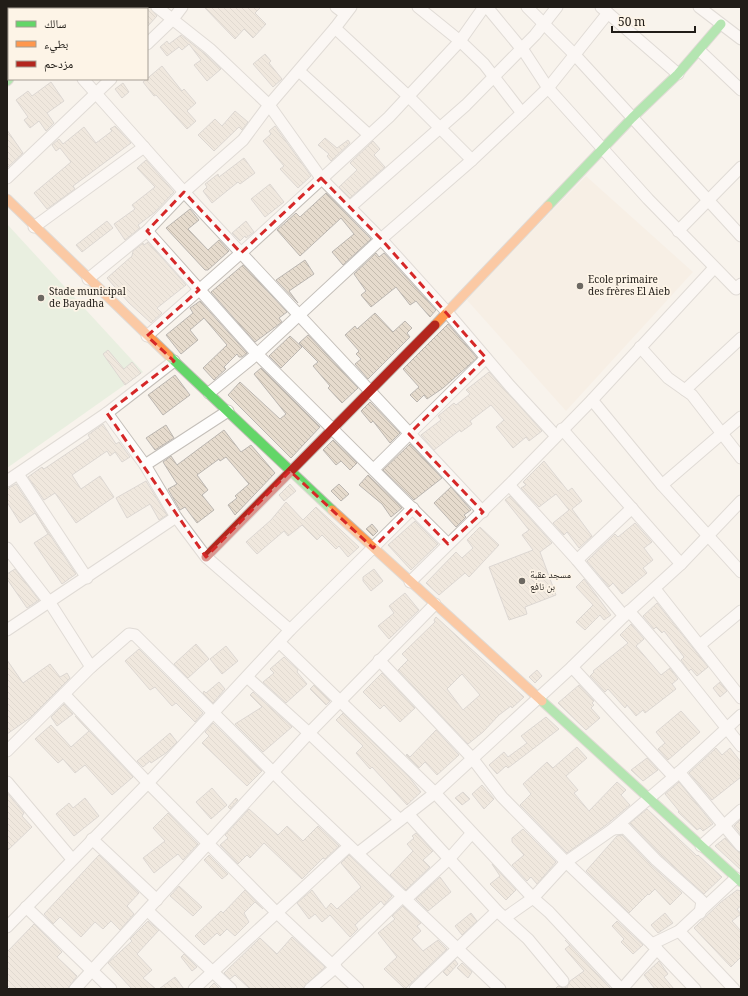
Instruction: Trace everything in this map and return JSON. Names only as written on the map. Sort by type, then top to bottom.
[{"type":"main road","points":[[206,557],[447,312],[632,118],[678,74],[700,51],[721,24]]},
{"type":"main road","points":[[7,199],[88,280],[210,393],[290,471],[738,880]]},
{"type":"street","points":[[157,7],[210,49],[269,105],[321,178],[381,239],[486,358],[632,508],[681,564]]},
{"type":"street","points":[[148,43],[173,19],[182,7]]},
{"type":"street","points":[[88,280],[147,231],[184,192],[242,140],[269,105],[336,28],[348,10],[336,7]]},
{"type":"street","points":[[418,7],[460,41],[494,75],[522,113]]},
{"type":"street","points":[[147,336],[241,253],[369,135],[460,41],[485,7],[520,48],[548,88],[678,231],[714,268],[739,289]]},
{"type":"street","points":[[527,7],[574,54],[741,236]]},
{"type":"street","points":[[350,208],[438,128],[466,105],[544,24],[557,7]]},
{"type":"street","points":[[699,7],[741,39]]},
{"type":"street","points":[[210,393],[258,354],[299,314],[381,239],[472,160],[548,88],[574,54],[604,10],[678,74]]},
{"type":"street","points":[[336,28],[408,96],[438,128],[472,160]]},
{"type":"street","points":[[700,51],[741,90]]},
{"type":"street","points":[[299,72],[369,135]]},
{"type":"street","points":[[84,80],[184,192],[483,512]]},
{"type":"street","points":[[7,178],[110,80]]},
{"type":"street","points":[[34,226],[144,147]]},
{"type":"street","points":[[678,231],[740,171]]},
{"type":"street","points":[[147,231],[198,290],[258,354],[448,544]]},
{"type":"street","points":[[410,582],[483,512],[592,400],[714,268]]},
{"type":"street","points":[[685,390],[741,338]]},
{"type":"street","points":[[640,347],[668,378],[692,395],[741,458]]},
{"type":"street","points":[[374,469],[486,358]]},
{"type":"street","points":[[7,481],[107,413],[174,361]]},
{"type":"street","points":[[592,400],[662,485],[741,572]]},
{"type":"street","points":[[145,465],[228,411]]},
{"type":"street","points":[[107,413],[145,465],[176,517],[206,557],[290,630]]},
{"type":"street","points":[[662,485],[741,416]]},
{"type":"street","points":[[18,474],[87,578]]},
{"type":"street","points":[[509,485],[626,614],[676,664],[741,746]]},
{"type":"street","points":[[194,989],[276,912],[354,850],[404,817],[435,792],[572,667],[626,614],[655,589],[741,501]]},
{"type":"street","points":[[8,923],[26,907],[148,783],[290,630],[413,508]]},
{"type":"street","points":[[577,560],[632,508]]},
{"type":"street","points":[[7,630],[50,603],[176,517]]},
{"type":"street","points":[[7,548],[11,560],[50,603],[91,667]]},
{"type":"street","points":[[655,589],[741,698]]},
{"type":"street","points":[[75,989],[148,911],[207,843],[272,772],[434,604]]},
{"type":"street","points":[[700,645],[741,611]]},
{"type":"street","points":[[9,745],[91,667],[129,634],[135,635],[212,714],[456,949],[500,989]]},
{"type":"street","points":[[279,642],[435,792],[533,898],[549,912],[621,989],[655,946],[679,931],[738,880]]},
{"type":"street","points":[[379,660],[472,758],[502,797],[566,862],[655,946],[695,989]]},
{"type":"street","points":[[572,667],[676,775],[741,846]]},
{"type":"street","points":[[247,677],[449,859],[528,939],[563,981]]},
{"type":"street","points":[[64,694],[207,843],[276,912],[358,989]]},
{"type":"street","points":[[415,989],[456,949],[502,914],[533,898],[566,862],[613,829],[676,775],[741,714]]},
{"type":"street","points":[[7,782],[72,859]]},
{"type":"street","points":[[701,846],[741,810]]},
{"type":"street","points":[[613,829],[625,828],[656,860],[702,901],[700,913]]},
{"type":"street","points":[[310,989],[404,898],[449,859],[472,833]]},
{"type":"street","points":[[92,839],[157,900]]},
{"type":"street","points":[[26,907],[111,989]]},
{"type":"street","points":[[148,911],[231,989]]},
{"type":"street","points":[[679,931],[734,989]]},
{"type":"highlighted area","points":[[321,178],[381,239],[486,358],[409,434],[483,512],[448,544],[413,508],[373,548],[290,471],[206,557],[107,413],[174,361],[147,336],[199,290],[147,231],[184,192],[241,253]]},
{"type":"shaded area","points":[[7,7],[69,7],[8,8],[7,67]]},
{"type":"shaded area","name":"Ecole primaire des frères El Aieb","points":[[586,176],[693,272],[566,411],[466,299]]},
{"type":"green space","name":"Stade municipal de Bayadha","points":[[7,224],[143,372],[7,468]]},
{"type":"building","points":[[150,7],[157,16],[148,26],[148,8]]},
{"type":"building","points":[[204,7],[261,7],[255,13],[266,24],[253,38],[244,29],[235,39]]},
{"type":"building","points":[[181,35],[221,69],[207,81],[194,65],[201,60],[189,44],[182,50],[179,47],[167,56],[160,47],[167,41],[169,44]]},
{"type":"building","points":[[265,54],[271,61],[269,63],[282,79],[273,87],[253,64]]},
{"type":"building","points":[[162,66],[182,91],[184,89],[196,103],[187,111],[196,121],[187,129],[156,95],[154,96],[143,82],[148,80],[148,78]]},
{"type":"building","points":[[51,82],[64,101],[47,113],[54,123],[46,131],[39,121],[30,128],[24,120],[28,117],[16,100],[28,91],[32,96]]},
{"type":"building","points":[[123,83],[129,92],[122,98],[115,89]]},
{"type":"building","points":[[235,111],[248,122],[242,130],[239,127],[214,151],[198,135],[215,119],[222,126]]},
{"type":"building","points":[[115,126],[131,143],[73,186],[75,189],[47,209],[34,193],[71,162],[60,148],[56,151],[52,145],[59,139],[63,144],[84,127],[96,143],[112,131],[110,129]]},
{"type":"building","points":[[275,126],[311,176],[298,188],[280,169],[284,166],[263,141],[271,134],[269,131]]},
{"type":"building","points":[[7,130],[23,153],[7,168]]},
{"type":"building","points":[[325,138],[337,148],[348,140],[350,143],[331,161],[327,156],[329,154],[318,145]]},
{"type":"building","points":[[373,141],[380,149],[374,155],[385,167],[350,198],[339,187],[357,170],[350,163]]},
{"type":"building","points":[[244,158],[255,173],[240,184],[238,182],[212,203],[203,191],[207,187],[205,184],[218,174],[219,177]]},
{"type":"building","points":[[146,160],[174,192],[154,213],[138,225],[140,228],[125,240],[114,224],[135,209],[132,205],[155,187],[137,168]]},
{"type":"building","points":[[270,184],[284,202],[265,217],[251,199]]},
{"type":"building","points":[[326,193],[371,239],[343,265],[332,252],[354,234],[341,218],[300,256],[277,230],[296,213],[300,217]]},
{"type":"building","points":[[190,209],[199,220],[188,229],[208,250],[219,240],[229,251],[208,270],[205,270],[166,228]]},
{"type":"building","points":[[107,221],[113,228],[82,252],[76,245]]},
{"type":"building","points":[[246,221],[254,232],[246,238],[245,236],[240,241],[232,233]]},
{"type":"building","points":[[148,242],[186,285],[157,308],[162,313],[151,323],[129,303],[107,278],[132,256],[133,251],[143,243],[144,245]]},
{"type":"building","points":[[376,253],[379,257],[384,253],[436,310],[430,317],[416,301],[410,305],[396,287],[371,307],[361,295],[366,291],[354,274]]},
{"type":"building","points":[[305,260],[314,274],[289,291],[298,303],[276,280]]},
{"type":"building","points":[[243,265],[287,312],[279,318],[282,322],[255,342],[211,292]]},
{"type":"building","points":[[200,301],[247,353],[242,357],[239,357],[237,354],[224,367],[226,369],[214,380],[203,368],[227,345],[204,318],[190,330],[198,340],[181,354],[166,335],[193,313],[190,308]]},
{"type":"building","points":[[375,313],[393,332],[405,321],[412,328],[407,333],[410,337],[368,379],[355,364],[361,359],[356,354],[359,351],[345,335],[355,326],[357,329]]},
{"type":"building","points":[[448,324],[477,358],[443,388],[427,399],[424,395],[417,402],[410,395],[419,387],[403,369]]},
{"type":"building","points":[[308,335],[358,388],[342,403],[328,388],[330,386],[313,366],[318,362],[299,343]]},
{"type":"building","points":[[290,336],[302,347],[281,368],[269,356]]},
{"type":"building","points":[[108,350],[124,369],[132,362],[141,373],[125,385],[103,354]]},
{"type":"building","points":[[261,368],[320,427],[291,458],[228,395],[240,382],[280,419],[286,414],[254,374]]},
{"type":"building","points":[[489,372],[542,431],[529,441],[526,437],[513,448],[496,427],[504,420],[491,405],[470,421],[472,424],[461,432],[460,430],[434,450],[421,435],[441,420],[438,416],[454,403],[456,405],[470,394],[466,390]]},
{"type":"building","points":[[175,375],[190,395],[163,415],[148,395]]},
{"type":"building","points":[[370,402],[400,433],[390,443],[373,421],[371,423],[361,411]]},
{"type":"building","points":[[103,424],[116,444],[119,442],[130,457],[122,462],[115,452],[110,456],[107,451],[72,475],[81,489],[100,476],[114,497],[76,523],[55,493],[44,500],[28,477],[42,467],[44,469],[90,438],[88,435]]},
{"type":"building","points":[[166,425],[174,438],[155,450],[146,438]]},
{"type":"building","points":[[224,430],[241,452],[251,445],[275,473],[235,515],[228,505],[237,498],[235,496],[249,484],[226,457],[220,461],[219,459],[197,475],[208,490],[202,495],[214,510],[197,523],[185,507],[180,510],[168,489],[177,484],[163,462],[171,456],[177,465]]},
{"type":"building","points":[[333,440],[357,463],[350,470],[341,461],[336,465],[323,450]]},
{"type":"building","points":[[410,444],[442,478],[414,500],[383,470]]},
{"type":"building","points":[[544,461],[568,491],[572,488],[582,501],[572,509],[592,536],[579,548],[567,532],[564,535],[553,523],[569,510],[556,494],[539,507],[521,488],[526,485],[523,482]]},
{"type":"building","points":[[368,475],[402,508],[391,517],[382,504],[359,485]]},
{"type":"building","points":[[146,481],[167,515],[159,520],[150,504],[127,518],[116,498]]},
{"type":"building","points":[[16,484],[76,574],[62,584],[34,543],[48,534],[35,513],[20,523],[7,502],[7,489]]},
{"type":"building","points":[[290,484],[296,491],[284,501],[279,495]]},
{"type":"building","points":[[339,484],[349,494],[341,501],[331,491]]},
{"type":"building","points":[[451,487],[471,510],[464,515],[466,517],[456,527],[434,503]]},
{"type":"building","name":"مسجد عقبة بن نافع","points":[[510,496],[552,543],[540,552],[556,595],[525,607],[527,614],[509,620],[489,567],[533,550],[522,535],[529,530],[505,500]]},
{"type":"building","points":[[286,502],[303,520],[316,507],[359,547],[348,557],[339,546],[336,549],[322,535],[317,540],[302,525],[288,536],[284,531],[257,554],[246,542],[271,520]]},
{"type":"building","points":[[415,521],[438,544],[411,570],[388,545]]},
{"type":"building","points":[[635,523],[652,542],[644,548],[653,560],[643,568],[647,573],[622,594],[613,583],[609,587],[587,561],[615,534],[618,537]]},
{"type":"building","points":[[372,524],[378,531],[373,536],[366,529]]},
{"type":"building","points":[[480,527],[499,545],[469,577],[465,573],[439,595],[426,583],[456,552],[462,558],[473,548],[467,540]]},
{"type":"building","points":[[15,569],[39,600],[27,608],[7,579],[7,574]]},
{"type":"building","points":[[374,569],[383,581],[371,591],[363,581],[363,577]]},
{"type":"building","points":[[584,579],[611,615],[604,620],[600,615],[585,630],[576,622],[593,605],[576,587]]},
{"type":"building","points":[[405,593],[419,610],[389,639],[378,626],[394,613],[389,606]]},
{"type":"building","points":[[657,603],[708,667],[697,676],[691,669],[689,671],[681,660],[684,657],[664,631],[662,633],[656,627],[654,629],[643,616]]},
{"type":"building","points":[[436,617],[524,697],[512,708],[511,706],[499,715],[483,732],[468,744],[398,670],[408,660],[402,654],[435,622],[434,620]],"holes":[[[462,674],[480,695],[463,710],[447,689]]]},
{"type":"building","points":[[631,624],[644,639],[636,646],[661,675],[670,668],[678,679],[672,684],[676,689],[645,713],[643,710],[636,716],[627,705],[625,708],[608,689],[605,692],[590,676],[594,672],[593,671],[628,643],[620,635]]},
{"type":"building","points":[[196,644],[209,659],[188,678],[174,664]]},
{"type":"building","points":[[226,646],[238,661],[222,674],[210,659]]},
{"type":"building","points":[[139,649],[203,713],[195,722],[176,703],[172,706],[155,687],[150,690],[125,661]]},
{"type":"building","points":[[284,657],[298,670],[297,672],[307,684],[286,703],[263,682],[274,673],[270,669]]},
{"type":"building","points":[[7,660],[23,683],[50,664],[60,677],[67,673],[70,678],[30,718],[7,734]]},
{"type":"building","points":[[537,670],[542,676],[535,683],[529,677]]},
{"type":"building","points":[[382,673],[415,708],[400,722],[384,705],[380,709],[363,692]]},
{"type":"building","points":[[219,682],[225,689],[213,703],[203,693],[204,691],[206,693]]},
{"type":"building","points":[[720,682],[727,691],[720,697],[713,688]]},
{"type":"building","points":[[314,685],[330,701],[326,705],[310,689]]},
{"type":"building","points":[[579,685],[594,701],[592,703],[594,705],[591,708],[600,718],[586,730],[558,703]]},
{"type":"building","points":[[253,692],[292,727],[263,752],[235,724],[262,707],[250,695]]},
{"type":"building","points":[[64,704],[73,714],[57,726],[51,717]]},
{"type":"building","points":[[681,711],[700,732],[668,760],[658,749],[665,743],[656,732]]},
{"type":"building","points":[[343,713],[409,777],[421,792],[407,805],[372,767],[370,769],[356,753],[363,746],[336,720]]},
{"type":"building","points":[[75,716],[133,777],[112,795],[85,765],[75,773],[63,759],[58,763],[35,739],[51,725],[71,747],[89,731]]},
{"type":"building","points":[[546,717],[559,729],[508,768],[506,766],[497,774],[489,765],[504,752],[508,757],[527,743],[521,736]]},
{"type":"building","points":[[213,723],[262,771],[247,786],[202,743],[209,736],[205,732]]},
{"type":"building","points":[[436,730],[459,755],[437,775],[425,762],[419,768],[406,755],[407,754],[410,757]]},
{"type":"building","points":[[170,733],[177,742],[166,753],[151,763],[150,761],[143,767],[137,761]]},
{"type":"building","points":[[577,747],[587,758],[566,776],[578,790],[574,793],[589,811],[617,782],[626,790],[621,795],[630,805],[606,825],[567,853],[520,805],[531,794],[523,784],[547,762],[553,768]]},
{"type":"building","points":[[716,748],[722,755],[730,748],[741,762],[741,777],[712,800],[689,773]]},
{"type":"building","points":[[647,758],[658,770],[643,781],[631,770]]},
{"type":"building","points":[[679,782],[713,824],[703,831],[700,828],[697,830],[678,812],[679,811],[665,794]]},
{"type":"building","points":[[482,785],[494,799],[484,809],[472,794]]},
{"type":"building","points":[[212,788],[227,805],[211,819],[196,802]]},
{"type":"building","points":[[463,792],[470,799],[462,805],[455,798]]},
{"type":"building","points":[[7,793],[24,813],[22,816],[32,827],[7,851]]},
{"type":"building","points":[[85,798],[99,816],[74,836],[56,814],[69,803],[73,808]]},
{"type":"building","points":[[236,798],[238,800],[230,809],[228,807]]},
{"type":"building","points":[[249,809],[278,835],[287,826],[303,841],[318,826],[339,846],[325,859],[323,858],[302,879],[264,843],[250,858],[247,855],[238,864],[220,845],[228,838],[225,835]]},
{"type":"building","points":[[647,809],[697,856],[698,855],[722,877],[704,894],[661,855],[630,823]]},
{"type":"building","points":[[168,813],[198,844],[183,860],[178,854],[154,873],[143,858],[165,841],[153,828]]},
{"type":"building","points":[[741,819],[741,835],[734,826]]},
{"type":"building","points":[[523,829],[556,862],[537,884],[531,877],[527,881],[512,865],[524,855],[512,842],[512,838]]},
{"type":"building","points":[[416,833],[433,851],[423,860],[430,867],[406,890],[390,875],[413,851],[407,844],[414,838],[412,836]]},
{"type":"building","points":[[622,835],[651,865],[682,893],[670,905],[655,889],[629,913],[586,871],[617,836]]},
{"type":"building","points":[[725,838],[736,850],[741,853],[741,870],[715,846]]},
{"type":"building","points":[[99,855],[139,893],[127,906],[134,914],[120,930],[111,921],[103,929],[95,922],[81,937],[60,917],[53,924],[44,914]]},
{"type":"building","points":[[209,855],[228,874],[222,879],[204,860]]},
{"type":"building","points":[[349,855],[392,896],[384,905],[381,901],[355,925],[358,929],[350,937],[330,915],[322,922],[315,914],[309,919],[297,903],[312,890],[326,909],[331,903],[337,909],[361,887],[341,863]]},
{"type":"building","points":[[492,864],[516,890],[506,900],[490,884],[500,876]]},
{"type":"building","points":[[440,877],[451,892],[428,911],[416,899]]},
{"type":"building","points":[[179,886],[202,907],[193,916],[170,896]]},
{"type":"building","points":[[245,890],[263,909],[255,902],[244,913],[249,922],[235,936],[227,929],[220,936],[217,933],[204,945],[195,936],[221,911],[223,913]]},
{"type":"building","points":[[737,890],[741,891],[741,906],[737,909],[741,914],[732,921],[741,931],[741,957],[731,967],[694,928],[721,902]]},
{"type":"building","points":[[403,906],[421,923],[417,926],[421,931],[412,939],[423,951],[438,940],[447,949],[405,989],[384,969],[397,957],[378,933],[395,919],[392,916]]},
{"type":"building","points":[[471,913],[477,921],[462,935],[455,926]]},
{"type":"building","points":[[665,913],[673,923],[658,933],[651,925]]},
{"type":"building","points":[[148,921],[159,930],[137,954],[152,970],[143,978],[156,989],[132,989],[108,963],[132,941],[130,939]]},
{"type":"building","points":[[617,921],[643,945],[633,954],[621,942],[624,939],[612,926]]},
{"type":"building","points":[[34,924],[62,952],[57,957],[77,976],[68,989],[11,989],[7,985],[7,952]]},
{"type":"building","points":[[292,937],[325,967],[302,989],[250,989],[235,975],[230,979],[224,973],[260,938],[277,954]]},
{"type":"building","points":[[570,945],[611,989],[555,989],[558,986],[564,988],[567,987],[570,981],[584,971],[565,949]]},
{"type":"building","points":[[184,954],[197,967],[192,971],[181,957]]},
{"type":"building","points":[[455,960],[458,964],[447,976],[443,972]]},
{"type":"building","points":[[659,961],[668,974],[664,977],[674,989],[655,989],[644,975]]},
{"type":"building","points":[[462,963],[472,972],[468,978],[457,968]]},
{"type":"building","points":[[175,977],[184,989],[159,989]]},
{"type":"building","points":[[214,983],[219,988],[208,989]]},
{"type":"traffic: fast","points":[[548,206],[632,118],[678,74],[721,24]]},
{"type":"traffic: fast","points":[[169,356],[332,510]]},
{"type":"traffic: fast","points":[[542,701],[741,882]]},
{"type":"traffic: slow","points":[[7,199],[169,356]]},
{"type":"traffic: slow","points":[[435,325],[548,206]]},
{"type":"traffic: slow","points":[[332,510],[542,701]]},
{"type":"traffic: jam","points":[[206,557],[435,325]]},
{"type":"place","name":"Ecole primaire des frères El Aieb","points":[[580,286]]},
{"type":"place","name":"Stade municipal de Bayadha","points":[[41,298]]},
{"type":"place","name":"مسجد عقبة بن نافع","points":[[522,581]]}]
